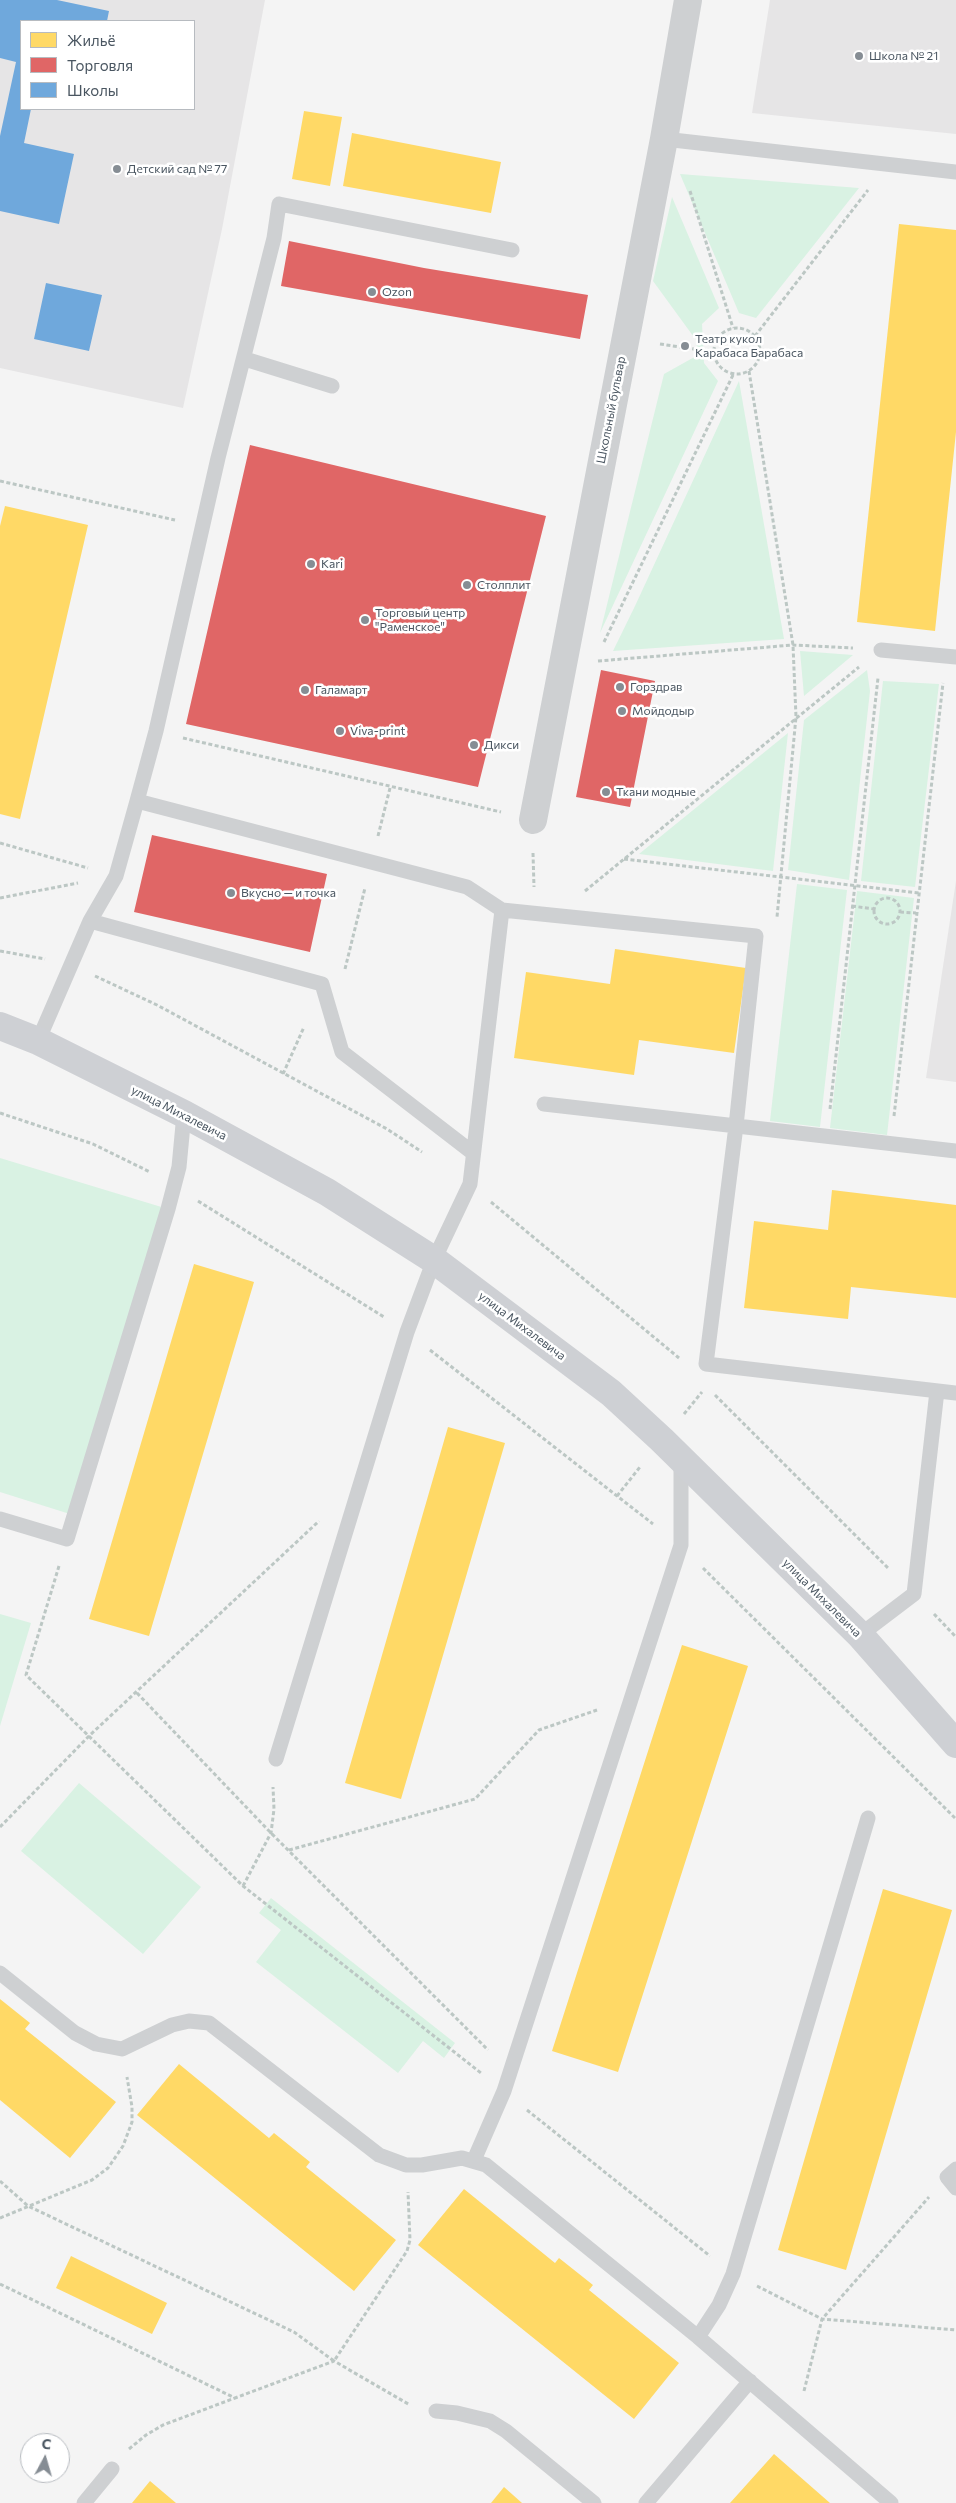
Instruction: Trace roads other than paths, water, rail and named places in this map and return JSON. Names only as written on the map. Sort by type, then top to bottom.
[{"type":"main road","name":"улица Михалевича","points":[[0,1026],[38,1041],[184,1114],[327,1192],[434,1260],[611,1393],[860,1635],[956,1744]]},
{"type":"street","name":"Школьный бульвар","points":[[533,820],[625,339],[669,140],[688,0]]},
{"type":"lane","points":[[669,140],[956,172]]},
{"type":"lane","points":[[38,1041],[90,921],[116,876],[156,731],[218,458],[245,358],[263,275],[274,238],[279,204],[512,250]]},
{"type":"lane","points":[[245,358],[332,386]]},
{"type":"lane","points":[[881,650],[951,657]]},
{"type":"lane","points":[[137,801],[466,887],[502,910],[556,914],[756,936],[736,1126],[706,1364],[956,1393]]},
{"type":"lane","points":[[276,1759],[406,1332],[434,1260],[470,1184],[502,910]]},
{"type":"lane","points":[[90,921],[322,984],[342,1052],[473,1153]]},
{"type":"lane","points":[[544,1104],[956,1151]]},
{"type":"lane","points":[[0,1519],[66,1539],[174,1186],[181,1152],[184,1114]]},
{"type":"lane","points":[[860,1635],[914,1594],[937,1391]]},
{"type":"lane","points":[[474,2160],[504,2091],[681,1545],[681,1459]]},
{"type":"lane","points":[[698,2336],[719,2305],[732,2274],[868,1818]]},
{"type":"lane","points":[[0,1974],[85,2040],[109,2048],[122,2049],[177,2024],[199,2020],[209,2023],[378,2156],[406,2165],[422,2165],[462,2158],[474,2160],[496,2172],[698,2336],[891,2503]]},
{"type":"lane","points":[[646,2503],[750,2381]]},
{"type":"lane","points":[[436,2411],[457,2413],[490,2421],[506,2431],[594,2503]]},
{"type":"lane","points":[[84,2503],[112,2469]]},
{"type":"place","name":"Школа № 21","points":[[859,56]]},
{"type":"place","name":"Детский сад № 77","points":[[117,169]]},
{"type":"place","name":"Ozon","points":[[372,292]]},
{"type":"place","name":"Театр кукол Карабаса Барабаса","points":[[685,346]]},
{"type":"place","name":"Kari","points":[[311,564]]},
{"type":"place","name":"Столплит","points":[[467,585]]},
{"type":"place","name":"Торговый центр \"Раменское\"","points":[[365,620]]},
{"type":"place","name":"Горздрав","points":[[620,687]]},
{"type":"place","name":"Галамарт","points":[[305,690]]},
{"type":"place","name":"Мойдодыр","points":[[622,711]]},
{"type":"place","name":"Viva-print","points":[[340,731]]},
{"type":"place","name":"Дикси","points":[[474,745]]},
{"type":"place","name":"Ткани модные","points":[[606,792]]},
{"type":"place","name":"Вкусно — и точка","points":[[231,893]]}]
